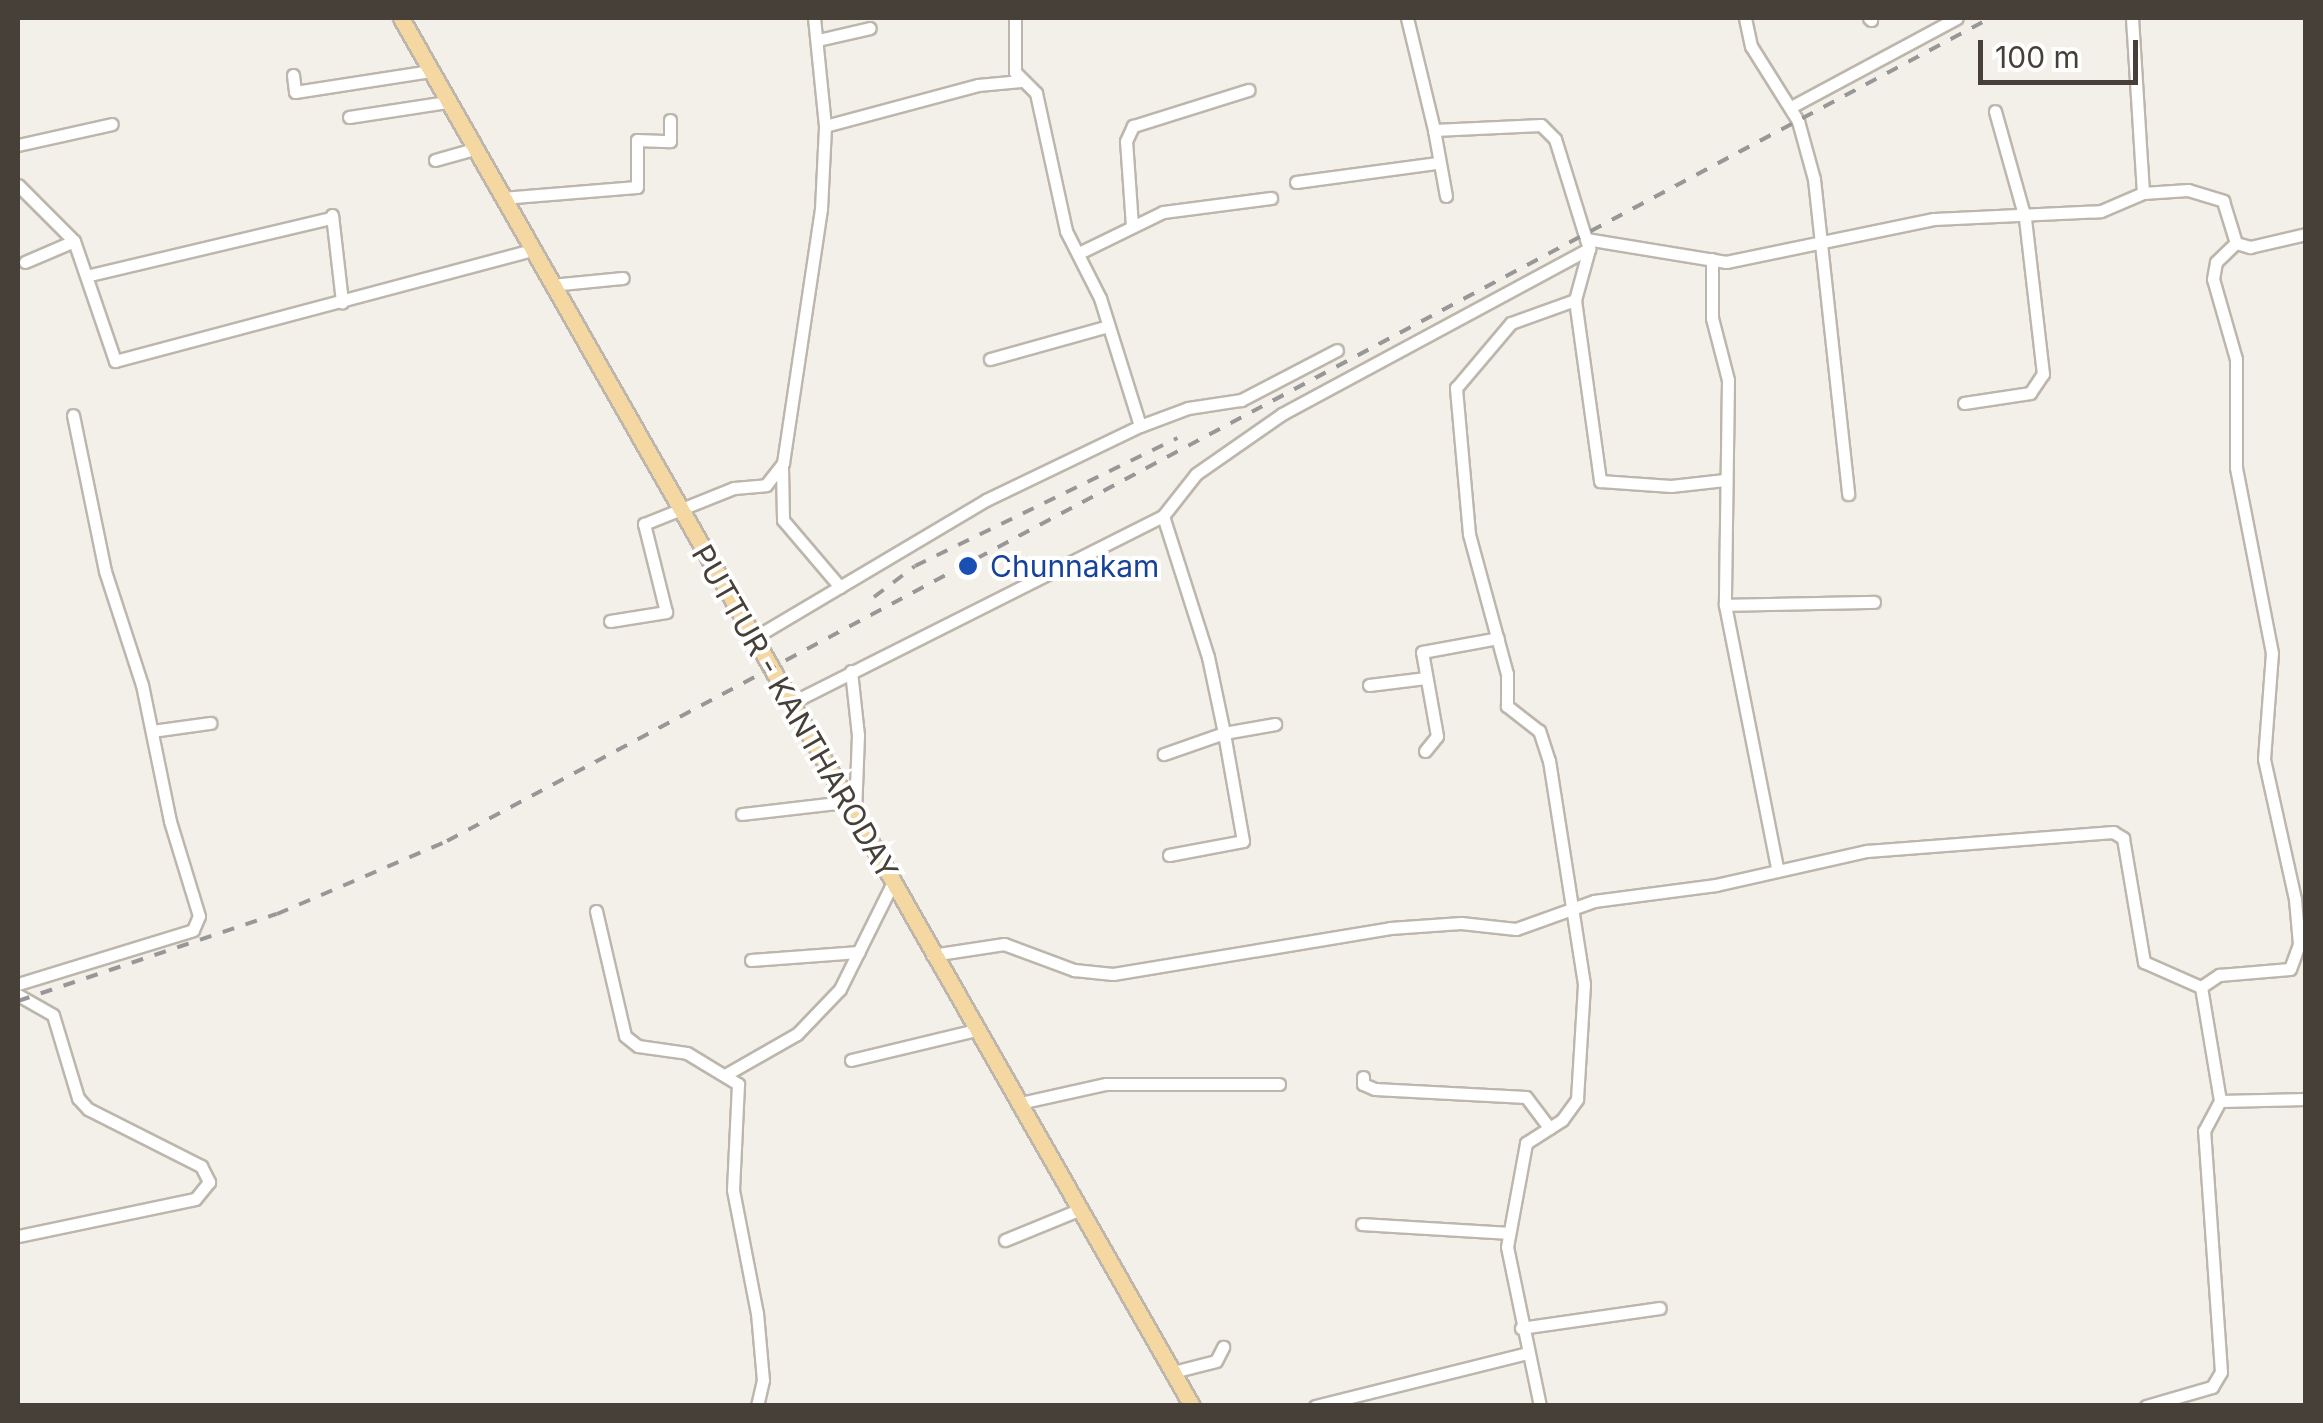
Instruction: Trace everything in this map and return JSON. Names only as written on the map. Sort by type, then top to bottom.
[{"type":"main road","name":"PUTTUR - KANTHARODAY","points":[[401,18],[1192,1406]]},
{"type":"street","points":[[814,18],[825,126],[821,209],[783,463],[783,520],[840,587]]},
{"type":"street","points":[[1015,18],[1015,72],[1036,93],[1066,231],[1081,252],[1140,426]]},
{"type":"street","points":[[1407,18],[1446,196]]},
{"type":"street","points":[[1745,18],[1750,46],[1792,108],[1814,179],[1825,246],[1848,494]]},
{"type":"street","points":[[1792,108],[1957,18]]},
{"type":"street","points":[[2132,18],[2144,193]]},
{"type":"street","points":[[818,40],[870,28]]},
{"type":"street","points":[[293,75],[295,92],[430,70]]},
{"type":"street","points":[[825,126],[978,84],[1021,81]]},
{"type":"street","points":[[1132,226],[1126,140],[1133,126],[1248,90]]},
{"type":"street","points":[[349,117],[448,102]]},
{"type":"street","points":[[1964,403],[2040,387],[2025,218],[1995,111]]},
{"type":"street","points":[[502,198],[636,187],[638,140],[670,141],[670,120]]},
{"type":"street","points":[[18,145],[112,124]]},
{"type":"street","points":[[1434,130],[1549,129],[1587,244],[1576,300],[1600,481],[1672,486],[1725,480]]},
{"type":"street","points":[[435,160],[474,149]]},
{"type":"street","points":[[1296,182],[1436,163]]},
{"type":"street","points":[[18,185],[74,241],[90,275],[115,362],[531,250]]},
{"type":"street","points":[[791,703],[1162,516],[1196,474],[1282,414],[1587,244],[1712,259],[1825,246],[1934,219],[2025,218],[2102,211],[2144,193],[2206,192],[2223,201],[2236,244]]},
{"type":"street","points":[[1081,252],[1162,212],[1272,198]]},
{"type":"street","points":[[90,275],[332,217],[342,302]]},
{"type":"street","points":[[2236,244],[2250,247],[2306,234]]},
{"type":"street","points":[[25,262],[74,241]]},
{"type":"street","points":[[2200,987],[2219,975],[2290,968],[2299,944],[2296,898],[2264,760],[2272,653],[2236,467],[2236,359],[2213,279],[2216,262],[2236,244]]},
{"type":"street","points":[[1712,259],[1712,318],[1728,380],[1725,605],[1777,868]]},
{"type":"street","points":[[551,285],[623,278]]},
{"type":"street","points":[[1540,1406],[1521,1328],[1509,1233],[1526,1144],[1549,1128],[1577,1099],[1584,984],[1549,761],[1538,732],[1507,706],[1498,638],[1469,534],[1456,388],[1512,324],[1576,300]]},
{"type":"street","points":[[990,360],[1108,326]]},
{"type":"street","points":[[752,639],[986,500],[1140,426],[1188,408],[1241,400],[1337,350]]},
{"type":"street","points":[[18,984],[194,930],[200,916],[105,571],[73,415]]},
{"type":"street","points":[[610,622],[666,612],[644,524],[734,488],[766,485],[783,463]]},
{"type":"street","points":[[1162,516],[1208,657],[1243,840],[1169,856]]},
{"type":"street","points":[[1725,605],[1874,602]]},
{"type":"street","points":[[1425,751],[1437,736],[1422,652],[1430,647],[1498,638]]},
{"type":"street","points":[[851,672],[858,735],[854,817]]},
{"type":"street","points":[[1369,686],[1426,678]]},
{"type":"street","points":[[152,732],[210,724]]},
{"type":"street","points":[[1164,754],[1224,733],[1275,724]]},
{"type":"street","points":[[742,814],[846,802]]},
{"type":"street","points":[[932,955],[1004,944],[1074,970],[1113,974],[1390,928],[1462,923],[1516,928],[1572,908],[1868,850],[2113,832],[2123,838],[2144,962],[2200,987]]},
{"type":"street","points":[[725,1076],[797,1034],[840,988],[892,882]]},
{"type":"street","points":[[596,911],[625,1036],[638,1046],[687,1053],[738,1084],[733,1190],[757,1312],[762,1380],[757,1406]]},
{"type":"street","points":[[751,960],[859,952]]},
{"type":"street","points":[[2146,1406],[2212,1387],[2221,1372],[2204,1130],[2220,1101],[2200,987]]},
{"type":"street","points":[[18,995],[54,1015],[78,1098],[88,1109],[201,1166],[209,1182],[196,1199],[18,1236]]},
{"type":"street","points":[[851,1060],[976,1030]]},
{"type":"street","points":[[1363,1077],[1363,1084],[1376,1090],[1526,1097],[1549,1128]]},
{"type":"street","points":[[1020,1103],[1106,1084],[1280,1084]]},
{"type":"street","points":[[2220,1101],[2306,1100]]},
{"type":"street","points":[[1005,1240],[1080,1209]]},
{"type":"street","points":[[1362,1224],[1509,1233]]},
{"type":"street","points":[[1521,1328],[1660,1308]]},
{"type":"street","points":[[1173,1372],[1216,1361],[1223,1347]]},
{"type":"street","points":[[1315,1406],[1528,1354]]},
{"type":"railway","points":[[18,1001],[277,914],[447,841],[1990,18]]},
{"type":"railway","points":[[874,597],[915,566],[1178,438]]},
{"type":"place","name":"Chunnakam","points":[[968,566]]}]
